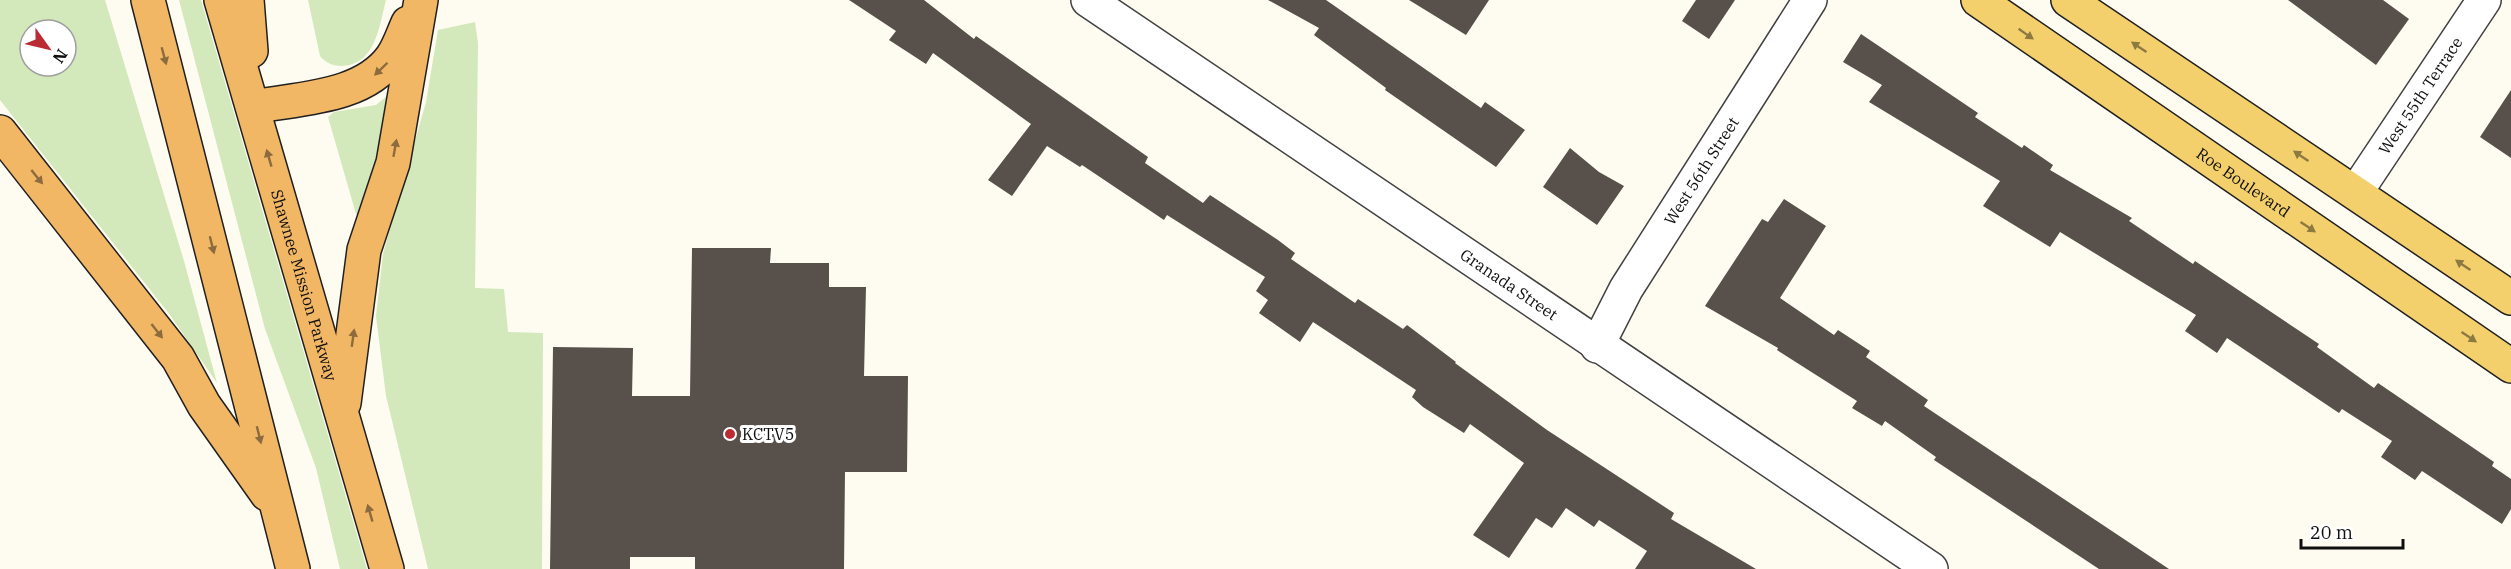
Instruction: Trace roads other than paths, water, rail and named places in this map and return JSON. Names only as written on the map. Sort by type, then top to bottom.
[{"type":"highway","points":[[148,0],[293,569]]},
{"type":"highway","name":"Shawnee Mission Parkway","points":[[221,0],[387,569]]},
{"type":"highway","points":[[247,0],[254,107],[352,88],[369,80],[393,56],[420,0]]},
{"type":"highway","points":[[342,417],[364,250],[393,163],[420,0]]},
{"type":"highway","points":[[0,132],[178,358],[204,405],[278,510]]},
{"type":"main road","name":"Roe Boulevard","points":[[1978,0],[2511,366]]},
{"type":"main road","points":[[2068,0],[2511,298]]},
{"type":"street","name":"Granada Street","points":[[1088,0],[1597,346],[1864,522],[1931,569]]},
{"type":"street","name":"West 56th Street","points":[[1597,346],[1626,289],[1810,0]]},
{"type":"street","name":"West 55th Terrace","points":[[2356,192],[2484,0]]},
{"type":"place","name":"KCTV5","points":[[730,434]]}]
